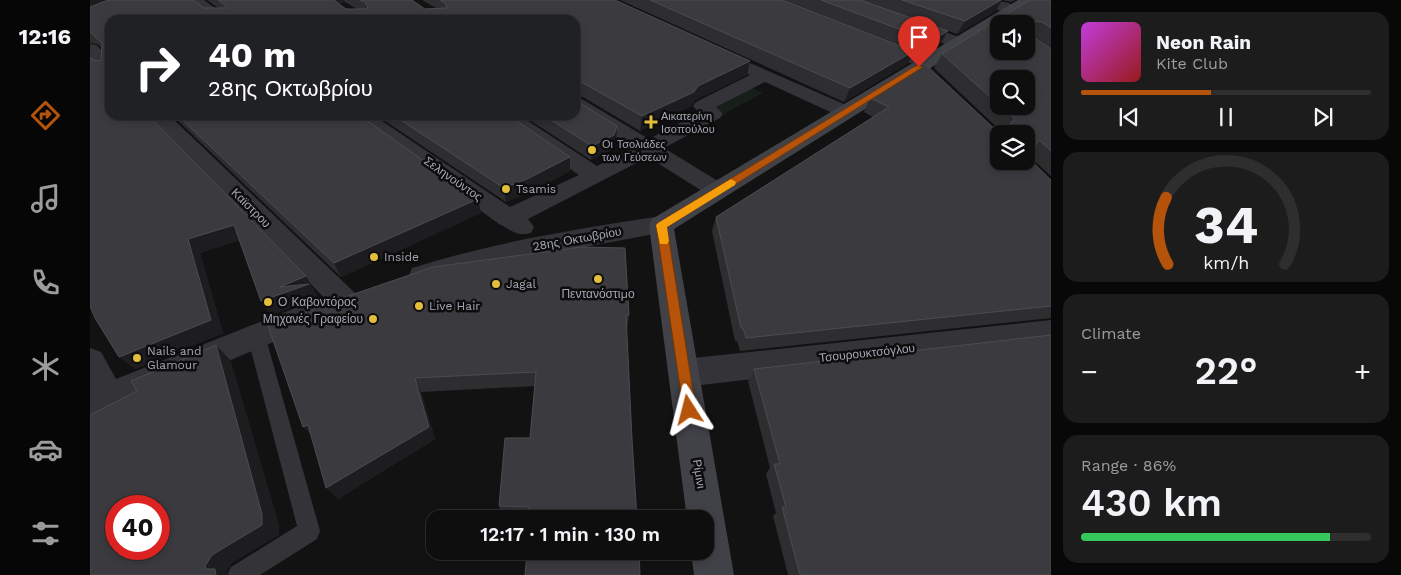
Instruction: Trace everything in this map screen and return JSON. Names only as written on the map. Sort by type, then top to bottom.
[{"type":"street","points":[[194,0],[216,15]]},
{"type":"street","points":[[839,0],[958,43]]},
{"type":"street","points":[[982,0],[1010,13]]},
{"type":"street","name":"28ης Οκτωβρίου","points":[[401,282],[467,260],[546,244],[661,225],[846,112],[927,70],[958,43],[1010,13]]},
{"type":"street","points":[[864,38],[927,70]]},
{"type":"street","points":[[90,49],[105,63]]},
{"type":"street","points":[[738,62],[846,112]]},
{"type":"street","points":[[508,218],[596,176],[713,114],[703,106],[765,75]]},
{"type":"street","points":[[580,107],[718,191]]},
{"type":"street","name":"Καϊστρου","points":[[162,120],[345,301]]},
{"type":"street","name":"Σεληνούντος","points":[[367,120],[546,244]]},
{"type":"street","points":[[512,120],[596,176]]},
{"type":"street","name":"Ρίμινι","points":[[661,225],[714,575]]},
{"type":"street","points":[[90,361],[99,401],[256,335],[373,291]]},
{"type":"street","name":"Τσουρουκτσόγλου","points":[[684,373],[1051,332]]},
{"type":"lane","points":[[239,575],[310,532],[256,335]]},
{"type":"shaded area","points":[[748,86],[763,93],[724,114],[709,105]]},
{"type":"building","points":[[108,0],[193,0],[204,8],[226,8],[218,0],[334,0],[346,9],[366,9],[368,7],[365,2],[360,0],[412,0],[425,9],[447,8],[445,3],[440,0],[615,0],[750,61],[698,86],[694,92],[642,116],[580,83],[580,15],[105,15],[105,120],[153,120],[306,276],[280,287],[309,284],[261,301],[234,225],[188,239],[211,320],[119,357],[95,318],[90,306],[90,57],[93,60],[101,61],[102,43],[90,32],[90,7]]},
{"type":"building","points":[[650,0],[782,0],[914,51],[850,88]]},
{"type":"building","points":[[821,0],[860,0],[948,31],[931,41]]},
{"type":"building","points":[[902,0],[1001,0],[965,21]]},
{"type":"building","points":[[1030,0],[1051,0],[1051,28],[1042,22],[1035,21],[1035,15],[1006,15]]},
{"type":"building","points":[[990,25],[990,60],[1035,60],[1035,38],[1051,49],[1051,151],[1039,140],[1035,145],[1035,125],[1011,125],[1014,118],[1010,115],[1035,115],[1035,70],[990,70],[990,97],[942,54]]},
{"type":"building","points":[[925,64],[990,125],[990,170],[1035,170],[1035,165],[1051,180],[1051,306],[746,338],[743,328],[741,328],[716,217],[889,107],[870,98]]},
{"type":"building","points":[[580,103],[617,126],[614,135],[592,146],[551,120],[580,120]]},
{"type":"building","points":[[182,120],[366,120],[478,199],[334,263]]},
{"type":"building","points":[[401,120],[515,120],[570,157],[527,179],[504,188]]},
{"type":"building","points":[[582,247],[625,248],[629,315],[626,315],[636,510],[529,510],[529,507],[499,506],[505,438],[530,438],[536,372],[415,378],[429,427],[326,488],[308,425],[303,427],[268,326],[433,267]]},
{"type":"building","points":[[1051,335],[1051,575],[800,575],[782,507],[786,507],[774,464],[780,464],[754,369]]},
{"type":"building","points":[[216,345],[262,514],[262,525],[212,555],[205,566],[206,569],[215,569],[216,575],[90,575],[90,415],[137,391],[131,381]]},
{"type":"building","points":[[526,560],[639,560],[640,575],[525,575]]},
{"type":"slow traffic","points":[[664,241],[661,225],[731,182]]},
{"type":"place","name":"Αικατερίνη Ισοπούλου","points":[[651,122]]},
{"type":"place","name":"Οι Τσολιάδες των Γεύσεων","points":[[592,150]]},
{"type":"place","name":"Tsamis","points":[[506,189]]},
{"type":"place","name":"Inside","points":[[374,257]]},
{"type":"place","name":"Πεντανόστιμο","points":[[598,279]]},
{"type":"place","name":"Jagal","points":[[496,284]]},
{"type":"place","name":"Ο Καβοντόρος","points":[[268,302]]},
{"type":"place","name":"Live Hair","points":[[419,306]]},
{"type":"place","name":"Μηχανές Γραφείου","points":[[373,319]]},
{"type":"place","name":"Nails and Glamour","points":[[137,358]]},
{"type":"route","points":[[689,410],[661,225],[919,67]]}]
